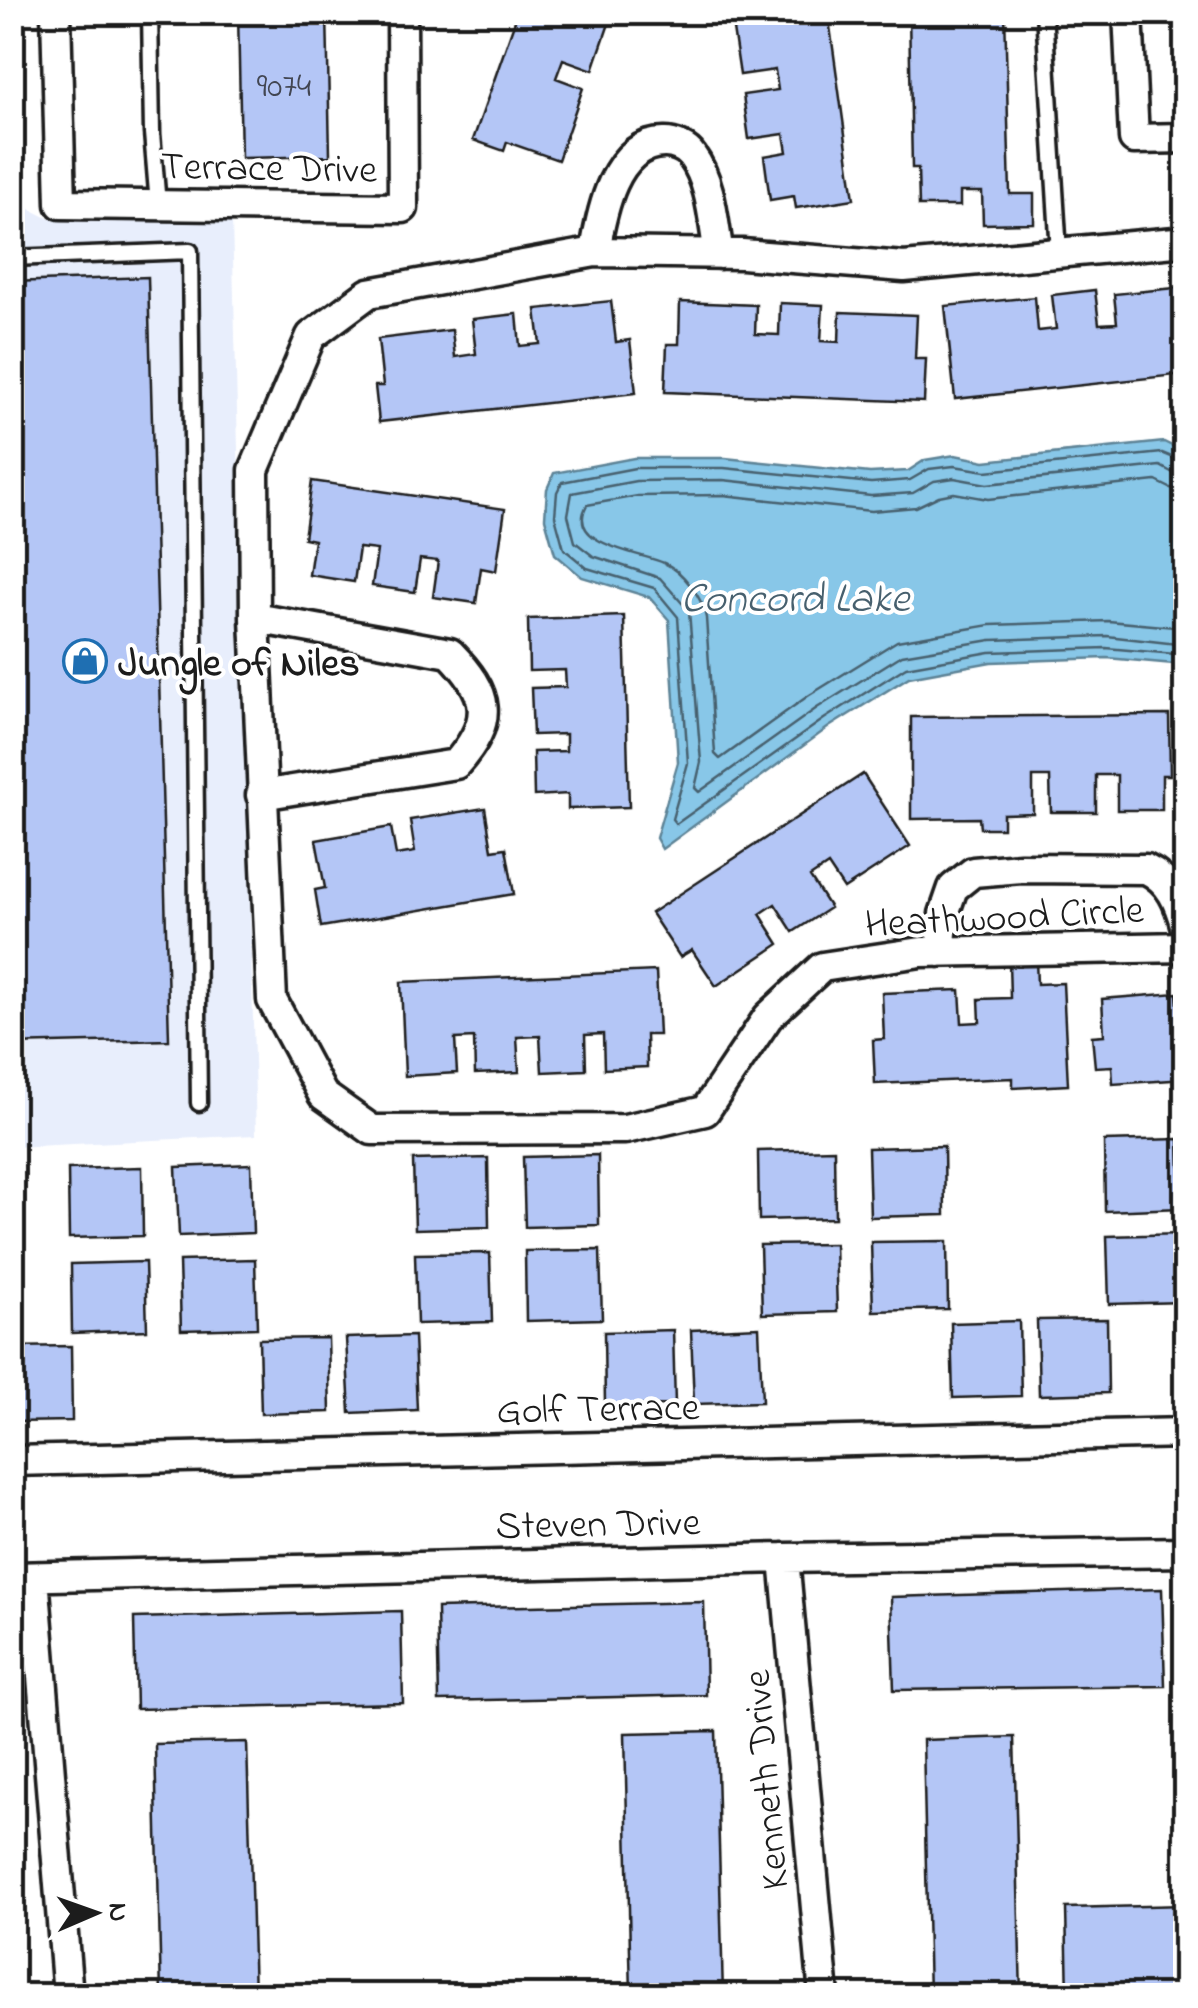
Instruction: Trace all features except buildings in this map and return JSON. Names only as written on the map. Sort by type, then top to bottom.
[{"type":"street","name":"Terrace Drive","points":[[56,12],[61,204],[402,208],[402,12]]},
{"type":"street","points":[[1128,12],[1134,138],[1186,138]]},
{"type":"street","points":[[595,252],[600,217],[627,162],[648,144],[671,143],[690,152],[706,183],[719,254]]},
{"type":"street","name":"Heathwood Circle","points":[[1186,241],[904,267],[719,254],[595,252],[369,293],[311,336],[254,470],[261,795],[272,1000],[323,1095],[372,1130],[626,1128],[706,1111],[768,1017],[822,967],[940,952],[1186,947]]},
{"type":"street","points":[[255,618],[450,653],[468,672],[485,716],[474,744],[456,764],[261,795]]},
{"type":"street","points":[[940,952],[944,914],[953,888],[973,872],[1021,868],[1146,869],[1163,877],[1181,908],[1186,928]]},
{"type":"street","name":"Golf Terrace","points":[[12,1461],[1186,1433]]},
{"type":"street","name":"Steven Drive","points":[[23,1577],[1186,1552]]},
{"type":"street","name":"Kenneth Drive","points":[[784,1558],[824,1996]]},
{"type":"street","points":[[23,1577],[68,1996]]},
{"type":"lane","points":[[150,12],[158,205]]},
{"type":"lane","points":[[1044,12],[1059,253]]},
{"type":"lane","points":[[12,258],[190,251],[199,1103]]},
{"type":"shaded area","points":[[12,143],[16,189],[30,209],[46,217],[59,221],[224,213],[232,220],[256,1135],[13,1147]]},
{"type":"water","name":"Concord Lake","points":[[1164,442],[1185,457],[1185,673],[1174,664],[1107,658],[991,662],[909,677],[829,727],[662,849],[656,838],[678,762],[669,620],[649,597],[582,577],[555,554],[545,518],[547,489],[554,473],[634,458],[725,458],[870,473],[908,471],[925,460],[955,455],[985,461]]},
{"type":"place","name":"Jungle of Niles","points":[[85,661]]}]
